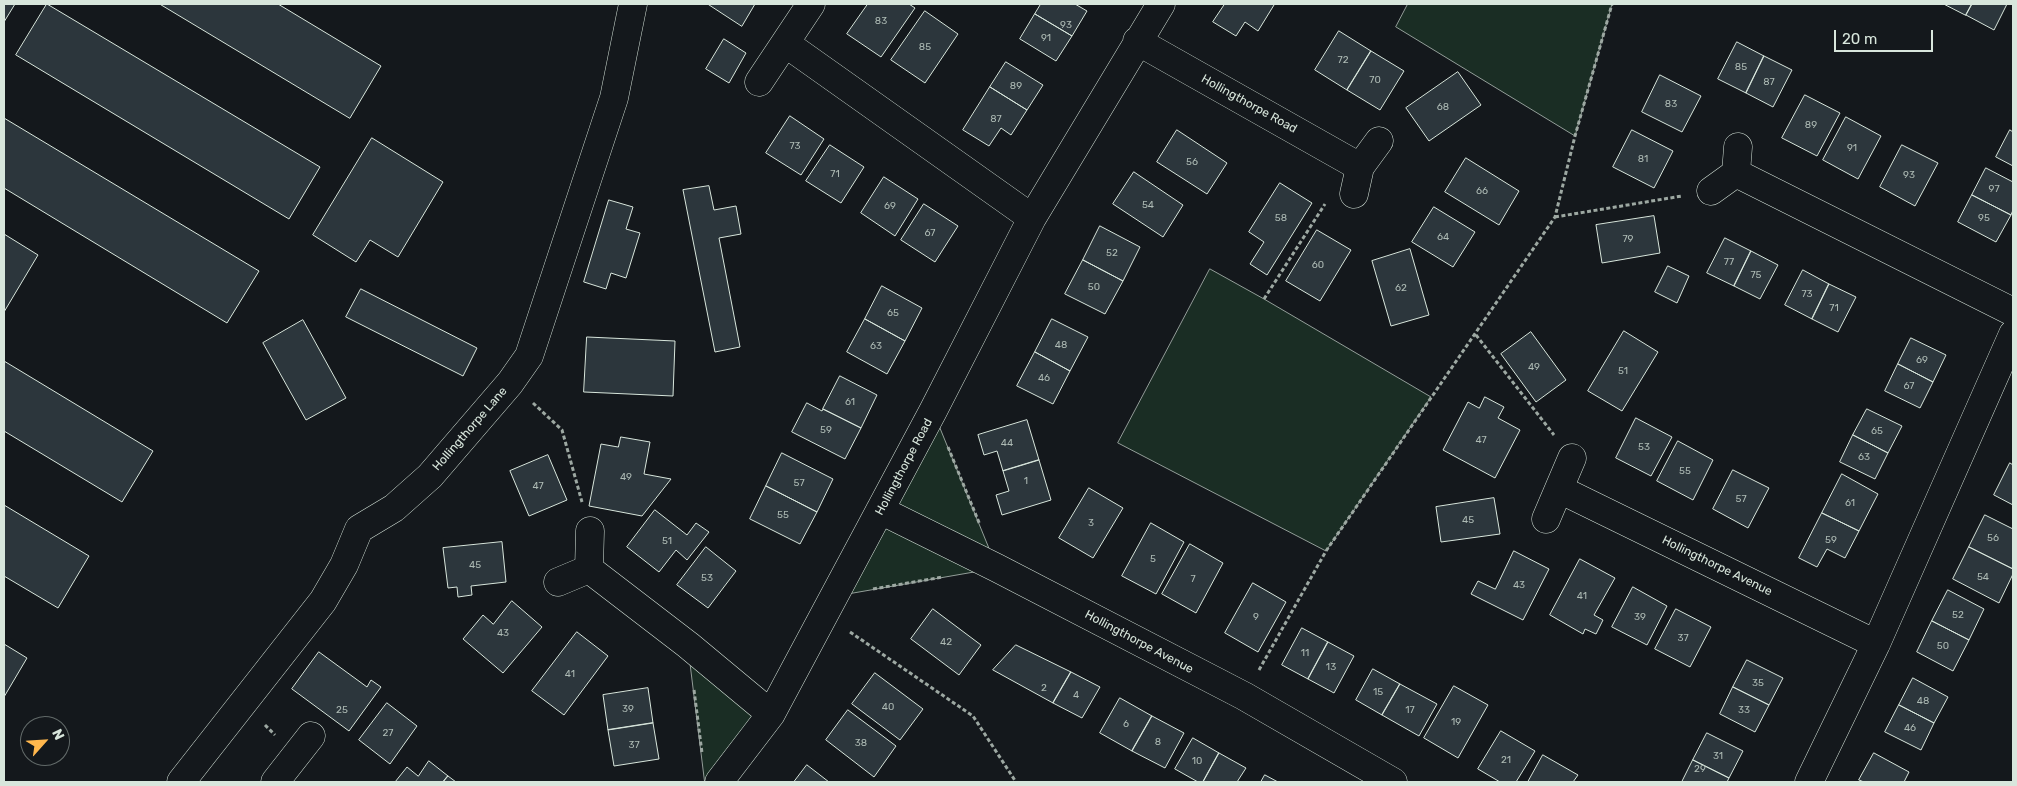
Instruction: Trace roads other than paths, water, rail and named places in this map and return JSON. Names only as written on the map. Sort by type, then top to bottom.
[{"type":"street","name":"Hollingthorpe Lane","points":[[180,782],[324,601],[344,565],[359,529],[394,508],[430,476],[510,383],[529,356],[614,98],[633,4]]},
{"type":"street","points":[[759,82],[811,4]]},
{"type":"street","name":"Hollingthorpe Road","points":[[711,772],[771,714],[825,615],[1032,218],[1161,4]]},
{"type":"street","name":"Hollingthorpe Road","points":[[1137,41],[1360,168]]},
{"type":"street","points":[[785,43],[1032,218]]},
{"type":"street","points":[[1354,194],[1360,168],[1379,141]]},
{"type":"street","points":[[1711,191],[1737,160],[2013,312]]},
{"type":"street","points":[[1809,782],[1876,644],[2013,334]]},
{"type":"street","points":[[1546,519],[1572,458]]},
{"type":"street","name":"Hollingthorpe Avenue","points":[[1559,488],[1876,644]]},
{"type":"street","name":"Hollingthorpe Avenue","points":[[880,510],[998,568],[1244,696],[1393,782]]},
{"type":"street","points":[[589,569],[590,531]]},
{"type":"street","points":[[558,582],[589,569]]},
{"type":"street","points":[[589,569],[688,644],[771,714]]}]
